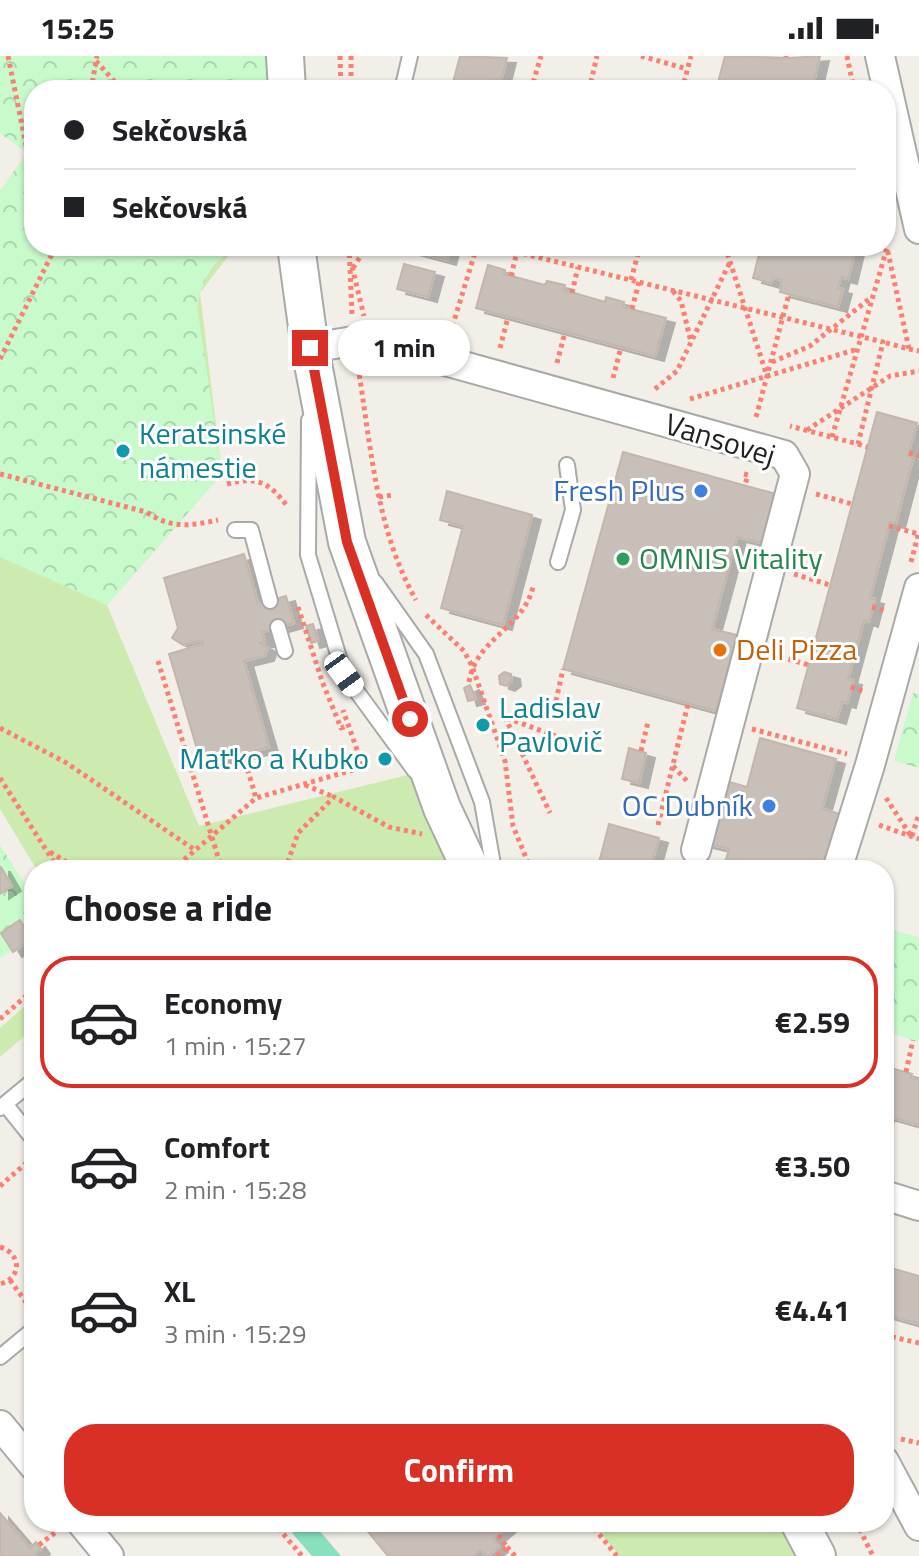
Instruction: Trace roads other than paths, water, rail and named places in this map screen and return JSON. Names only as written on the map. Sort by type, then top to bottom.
[{"type":"street","points":[[285,56],[286,80]]},
{"type":"street","points":[[880,56],[885,80]]},
{"type":"street","points":[[896,127],[919,229]]},
{"type":"street","points":[[297,256],[310,348],[347,542],[456,839]]},
{"type":"street","name":"Vansovej","points":[[310,348],[359,339],[784,455],[795,474],[696,850]]},
{"type":"street","points":[[840,860],[914,581]]},
{"type":"street","points":[[894,1198],[919,1206]]},
{"type":"street","points":[[0,1425],[24,1454]]},
{"type":"street","points":[[894,1480],[919,1526]]},
{"type":"street","points":[[80,1532],[109,1556]]},
{"type":"street","points":[[804,1532],[817,1556]]},
{"type":"lane","points":[[404,80],[410,56]]},
{"type":"lane","points":[[310,348],[308,555],[344,674],[456,839]]},
{"type":"lane","points":[[558,562],[573,510],[567,465]]},
{"type":"lane","points":[[235,530],[251,530],[270,601]]},
{"type":"lane","points":[[347,542],[426,654],[482,802],[492,860]]},
{"type":"lane","points":[[278,627],[285,651]]},
{"type":"lane","points":[[24,1088],[2,1106],[24,1129]]},
{"type":"lane","points":[[0,1357],[24,1337]]},
{"type":"place","name":"Keratsinské námestie","points":[[123,451]]},
{"type":"place","name":"Fresh Plus","points":[[701,491]]},
{"type":"place","name":"OMNIS Vitality","points":[[623,559]]},
{"type":"place","name":"Deli Pizza","points":[[720,650]]},
{"type":"place","name":"Ladislav Pavlovič","points":[[483,725]]},
{"type":"place","name":"Maťko a Kubko","points":[[385,759]]},
{"type":"place","name":"OC Dubník","points":[[769,806]]}]
